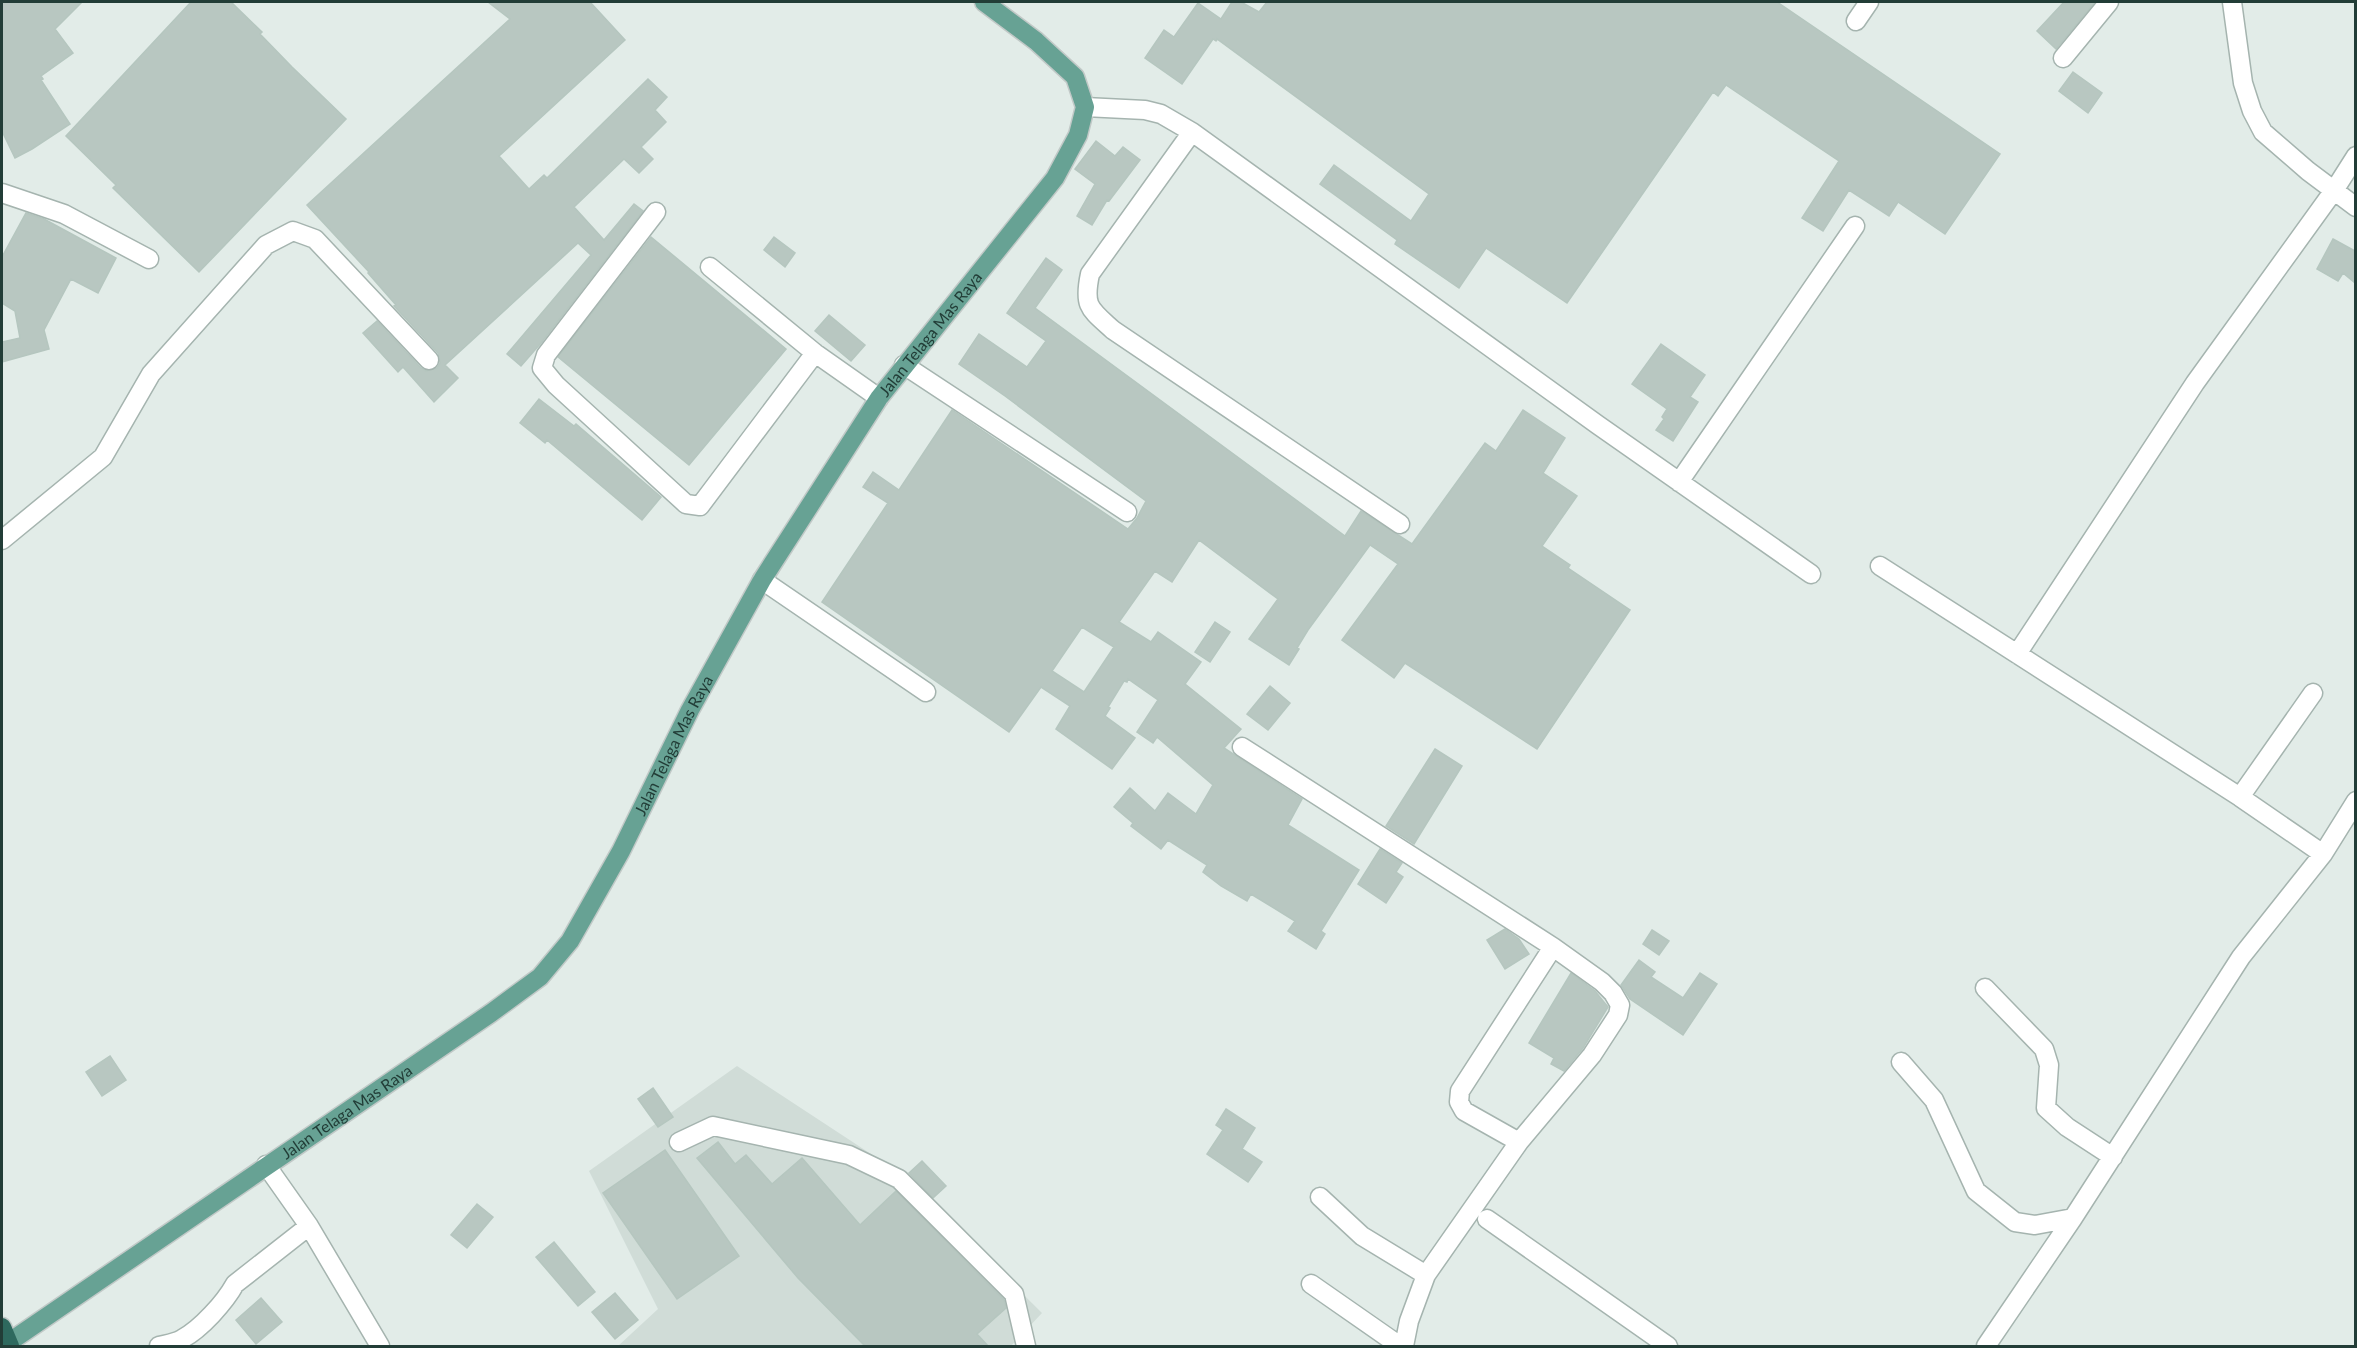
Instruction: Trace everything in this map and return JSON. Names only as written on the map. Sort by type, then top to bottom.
[{"type":"main road","points":[[984,2],[1036,41],[1075,77],[1085,107]]},
{"type":"main road","name":"Jalan Telaga Mas Raya","points":[[6,1339],[491,1013],[540,977],[570,941],[621,851],[690,710],[762,580],[879,398],[1055,178],[1078,135],[1085,107]]},
{"type":"street","points":[[1856,21],[1869,2]]},
{"type":"street","points":[[2063,58],[2109,2]]},
{"type":"street","points":[[2232,2],[2243,83],[2252,111],[2263,132],[2308,171],[2336,189],[2355,207]]},
{"type":"street","points":[[1085,107],[1145,110],[1161,114],[1192,132],[1679,482],[1811,574]]},
{"type":"street","points":[[1192,132],[1090,274],[1086,293],[1090,309],[1113,330],[1400,524]]},
{"type":"street","points":[[2017,654],[2195,383],[2336,189],[2355,156]]},
{"type":"street","points":[[2,193],[64,214],[149,259]]},
{"type":"street","points":[[656,212],[546,355],[542,368],[556,385],[686,504],[700,506],[815,353]]},
{"type":"street","points":[[1679,482],[1855,226]]},
{"type":"street","points":[[2,540],[103,457],[151,374],[266,245],[293,231],[315,239],[429,360]]},
{"type":"street","points":[[710,267],[815,353],[879,398]]},
{"type":"street","points":[[904,365],[1126,512]]},
{"type":"street","points":[[1880,566],[2240,797],[2323,854]]},
{"type":"street","points":[[762,580],[926,692]]},
{"type":"street","points":[[2240,797],[2313,693]]},
{"type":"street","points":[[1242,747],[1553,947],[1602,982],[1613,993],[1620,1005],[1618,1015],[1592,1055],[1519,1142],[1426,1275],[1402,1347],[1311,1284]]},
{"type":"street","points":[[1986,1347],[2113,1157],[2241,957],[2323,854],[2355,801]]},
{"type":"street","points":[[1519,1142],[1464,1111],[1459,1102],[1460,1091],[1553,947]]},
{"type":"street","points":[[1985,988],[2044,1049],[2049,1065],[2046,1108],[2067,1127],[2113,1157]]},
{"type":"street","points":[[1901,1062],[1934,1100],[1976,1191],[2015,1222],[2035,1225],[2073,1218]]},
{"type":"street","points":[[679,1142],[713,1126],[849,1155],[899,1179],[1014,1294],[1026,1347]]},
{"type":"street","points":[[266,1165],[309,1226],[380,1347]]},
{"type":"street","points":[[1320,1197],[1362,1236],[1426,1275]]},
{"type":"street","points":[[1487,1219],[1668,1347]]},
{"type":"street","points":[[159,1347],[179,1344],[217,1309],[235,1284],[309,1226]]},
{"type":"shaded area","points":[[737,1066],[903,1175],[1042,1313],[1011,1346],[618,1346],[658,1309],[589,1171]]},
{"type":"building","points":[[2,2],[82,2],[55,29],[73,53],[41,76],[43,79],[41,80],[70,124],[15,158],[2,131]]},
{"type":"building","points":[[191,2],[231,2],[262,32],[260,34],[292,67],[346,119],[199,272],[113,188],[116,185],[66,136]]},
{"type":"building","points":[[488,2],[590,2],[625,40],[499,156],[529,189],[544,175],[547,178],[648,79],[667,97],[655,110],[666,122],[641,147],[653,159],[639,173],[624,159],[574,207],[604,240],[634,204],[643,211],[541,343],[521,366],[507,354],[591,255],[578,243],[445,365],[458,378],[434,402],[403,367],[398,372],[363,333],[377,321],[426,371],[437,368],[440,363],[438,353],[394,306],[396,305],[369,272],[307,205],[510,19]]},
{"type":"building","points":[[1232,2],[1241,2],[1259,12],[1267,2],[1777,2],[2000,154],[1945,234],[1898,202],[1889,216],[1849,190],[1823,231],[1802,218],[1839,161],[1726,85],[1718,96],[1713,92],[1567,303],[1486,248],[1459,288],[1395,244],[1397,240],[1320,184],[1334,165],[1411,221],[1429,194],[1217,39],[1216,41],[1213,39],[1182,84],[1145,58],[1164,30],[1174,37],[1198,3],[1221,19]]},
{"type":"building","points":[[2064,2],[2095,2],[2056,49],[2037,31]]},
{"type":"building","points":[[2073,72],[2102,93],[2088,113],[2059,91]]},
{"type":"building","points":[[1096,141],[1115,156],[1123,147],[1140,160],[1109,201],[1107,200],[1092,225],[1077,216],[1095,184],[1075,169]]},
{"type":"building","points":[[26,213],[44,219],[116,258],[98,293],[71,279],[44,330],[49,349],[2,362],[2,342],[20,338],[15,311],[2,303],[2,257]]},
{"type":"building","points":[[651,237],[786,349],[689,465],[558,357]]},
{"type":"building","points":[[774,237],[795,253],[785,267],[764,250]]},
{"type":"building","points":[[2333,239],[2355,251],[2355,283],[2343,273],[2338,281],[2317,269]]},
{"type":"building","points":[[1046,258],[1062,270],[1035,308],[1345,536],[1361,511],[1412,544],[1485,443],[1496,451],[1523,410],[1565,438],[1543,473],[1577,496],[1542,546],[1570,565],[1568,568],[1630,610],[1537,749],[1405,663],[1394,678],[1342,640],[1398,564],[1370,545],[1308,630],[1289,665],[1249,639],[1278,599],[1199,540],[1172,582],[1155,571],[1119,622],[1151,642],[1158,632],[1201,662],[1185,684],[1241,729],[1224,748],[1302,799],[1288,825],[1359,870],[1321,931],[1325,934],[1316,949],[1288,931],[1295,921],[1251,894],[1247,901],[1221,886],[1203,872],[1207,865],[1168,840],[1161,849],[1131,826],[1133,823],[1114,807],[1130,788],[1155,811],[1168,793],[1196,814],[1213,785],[1157,737],[1153,743],[1137,732],[1158,700],[1128,679],[1127,682],[1124,681],[1105,716],[1135,738],[1112,769],[1056,729],[1070,706],[1041,687],[1009,732],[822,602],[888,503],[863,487],[873,472],[899,490],[952,410],[1128,529],[1137,518],[1146,501],[959,364],[979,334],[1027,367],[1046,341],[1007,313]],"holes":[[[1082,627],[1114,647],[1084,692],[1052,671]]]},
{"type":"building","points":[[829,315],[865,345],[851,361],[815,331]]},
{"type":"building","points":[[1661,344],[1705,375],[1690,397],[1698,402],[1673,441],[1656,430],[1664,419],[1662,417],[1667,409],[1632,384]]},
{"type":"building","points":[[539,399],[574,426],[576,424],[661,497],[642,520],[547,440],[545,443],[520,423]]},
{"type":"building","points":[[1215,622],[1230,632],[1210,662],[1195,652]]},
{"type":"building","points":[[1270,686],[1290,703],[1268,730],[1247,714]]},
{"type":"building","points":[[1435,749],[1462,766],[1414,844],[1386,826]]},
{"type":"building","points":[[1380,849],[1402,863],[1396,872],[1403,877],[1386,903],[1358,884]]},
{"type":"building","points":[[1505,929],[1519,939],[1529,954],[1505,969],[1487,940]]},
{"type":"building","points":[[1652,930],[1669,941],[1659,955],[1643,944]]},
{"type":"building","points":[[1639,960],[1655,972],[1651,977],[1683,998],[1700,973],[1717,984],[1683,1035],[1630,999],[1621,985]]},
{"type":"building","points":[[1571,973],[1595,991],[1608,1007],[1583,1048],[1564,1071],[1551,1064],[1554,1058],[1529,1043]]},
{"type":"building","points":[[110,1056],[126,1080],[102,1096],[86,1072]]},
{"type":"building","points":[[653,1088],[673,1117],[658,1127],[638,1099]]},
{"type":"building","points":[[1226,1109],[1255,1128],[1242,1149],[1262,1162],[1248,1182],[1207,1154],[1223,1130],[1216,1125]]},
{"type":"building","points":[[718,1142],[735,1164],[746,1155],[772,1184],[802,1158],[860,1225],[896,1191],[1004,1300],[1006,1308],[977,1334],[989,1347],[866,1347],[798,1278],[697,1158]]},
{"type":"building","points":[[665,1150],[739,1256],[677,1299],[603,1193]]},
{"type":"building","points":[[922,1161],[946,1186],[933,1198],[909,1173]]},
{"type":"building","points":[[477,1204],[493,1217],[467,1248],[451,1235]]},
{"type":"building","points":[[554,1242],[595,1292],[578,1306],[536,1257]]},
{"type":"building","points":[[615,1293],[638,1320],[615,1339],[592,1312]]},
{"type":"building","points":[[261,1298],[282,1322],[256,1344],[236,1320]]}]
